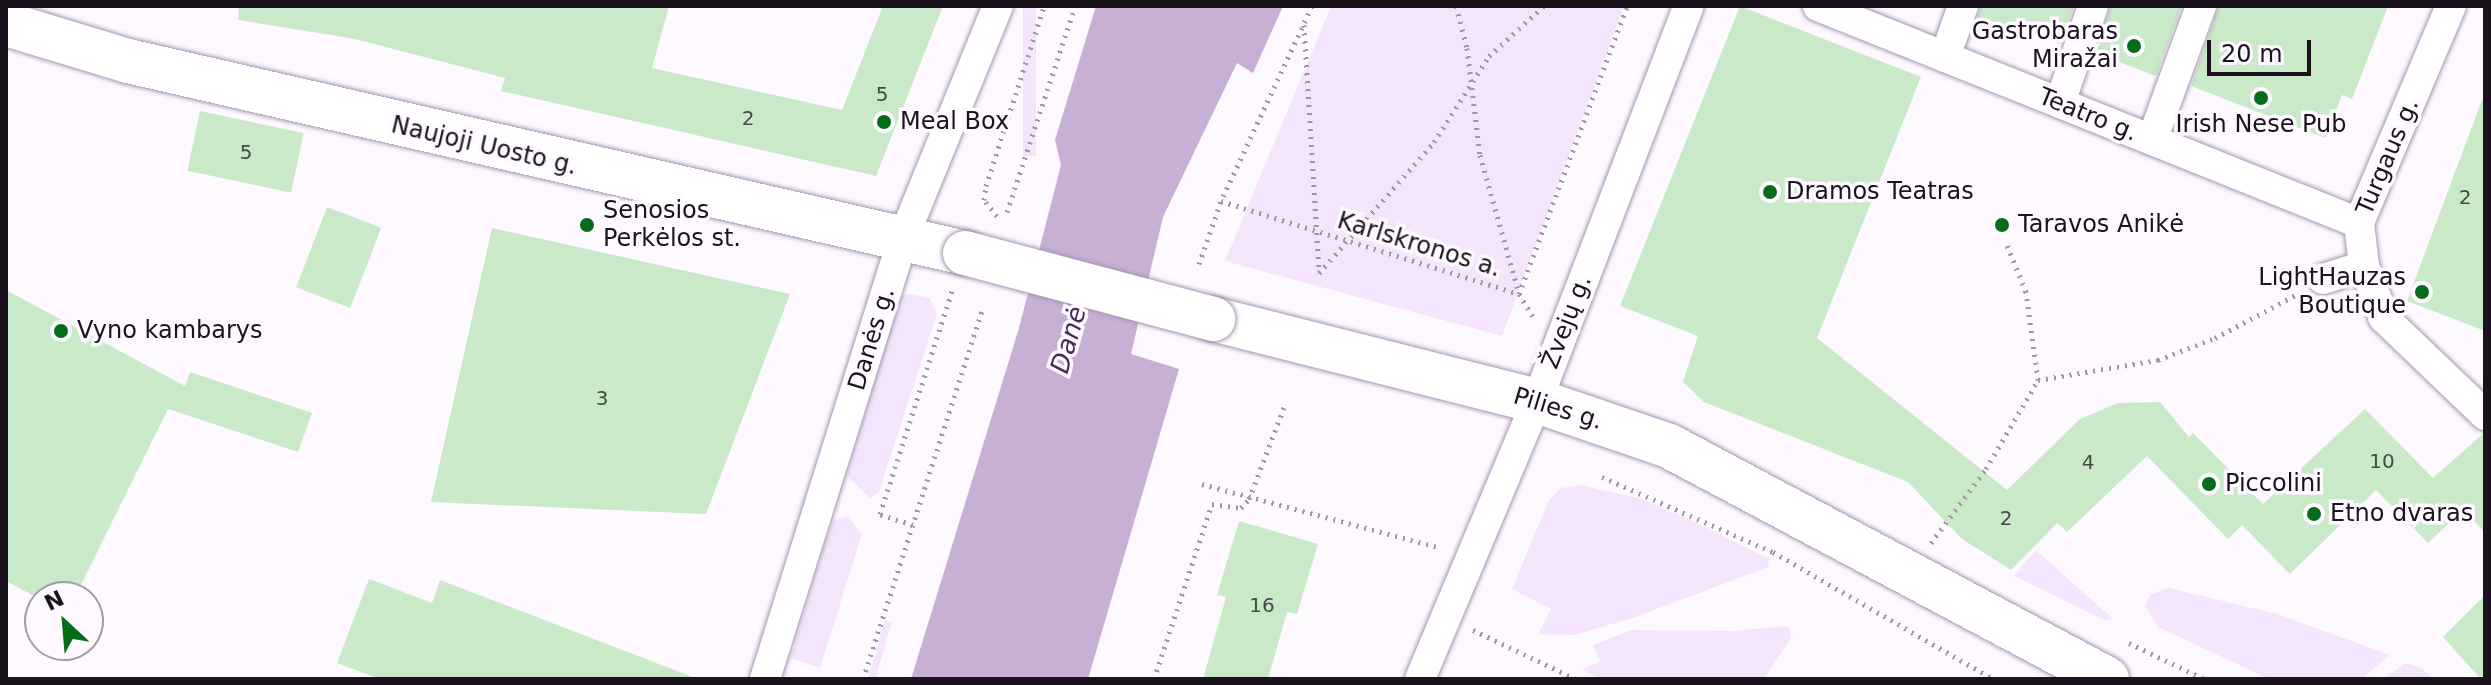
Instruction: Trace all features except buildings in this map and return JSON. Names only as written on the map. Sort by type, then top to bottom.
[{"type":"main road","name":"Naujoji Uosto g.","points":[[6,24],[128,61],[965,253]]},
{"type":"main road","name":"Pilies g.","points":[[965,253],[1537,401],[1669,446],[2107,679]]},
{"type":"street","name":"Danės g.","points":[[765,679],[902,241],[998,6]]},
{"type":"street","name":"Žvejų g.","points":[[1420,679],[1537,401],[1689,6]]},
{"type":"street","name":"Teatro g.","points":[[1818,6],[2359,223]]},
{"type":"street","points":[[1945,57],[1963,6]]},
{"type":"street","points":[[2060,103],[2093,6]]},
{"type":"street","points":[[2152,140],[2201,6]]},
{"type":"street","name":"Turgaus g.","points":[[2451,6],[2359,223],[2364,266],[2384,318],[2485,415]]},
{"type":"street","points":[[2323,279],[2364,266]]},
{"type":"path","points":[[997,216],[984,200],[986,186],[1044,6]]},
{"type":"path","points":[[1007,212],[1075,6]]},
{"type":"path","points":[[1199,264],[1221,201],[1312,6]]},
{"type":"path","points":[[1456,6],[1467,48],[1480,155],[1519,294],[1556,352]]},
{"type":"path","points":[[1304,24],[1319,273],[1434,142],[1489,56],[1544,6]]},
{"type":"path","name":"Karlskronos a.","points":[[1221,201],[1315,233],[1519,294],[1627,6]]},
{"type":"path","points":[[1907,575],[1986,469],[2038,380],[2026,292],[2007,245]]},
{"type":"path","points":[[913,525],[880,514],[965,253]]},
{"type":"path","points":[[2038,380],[2158,360],[2263,315],[2323,279]]},
{"type":"path","points":[[863,679],[982,311]]},
{"type":"path","points":[[1154,679],[1212,504],[1241,508],[1249,499],[1286,402]]},
{"type":"path","points":[[1602,477],[1773,552],[1993,679]]},
{"type":"path","points":[[1202,484],[1249,499],[1473,555]]},
{"type":"path","points":[[1447,618],[1576,679]]},
{"type":"shaded area","points":[[1023,6],[1036,6],[1036,156],[1023,156]]},
{"type":"shaded area","points":[[1331,6],[1624,6],[1502,336],[1225,261]]},
{"type":"shaded area","points":[[908,294],[930,298],[937,313],[879,492],[870,498],[847,476],[899,297]]},
{"type":"shaded area","points":[[1581,485],[1641,499],[1691,520],[1769,559],[1768,567],[1633,618],[1574,635],[1538,634],[1551,609],[1512,589],[1549,500],[1561,488]]},
{"type":"shaded area","points":[[847,516],[862,534],[820,668],[791,658],[828,533],[835,520]]},
{"type":"shaded area","points":[[2036,550],[2113,619],[2104,620],[2014,576]]},
{"type":"shaded area","points":[[2169,588],[2277,614],[2390,655],[2361,679],[2269,679],[2158,627],[2145,606],[2150,595]]},
{"type":"shaded area","points":[[885,620],[892,622],[875,679],[868,679]]},
{"type":"shaded area","points":[[1790,628],[1791,638],[1764,679],[1601,679],[1582,669],[1600,662],[1593,645],[1631,630],[1734,631]]},
{"type":"shaded area","points":[[2405,663],[2422,668],[2433,679],[2383,679]]},
{"type":"water","name":"Danė","points":[[1096,6],[1283,6],[1253,73],[1237,63],[1163,217],[1131,354],[1179,369],[1088,679],[911,679],[1019,328],[1061,165],[1055,140]]},
{"type":"place","name":"Gastrobaras Miražai","points":[[2134,46]]},
{"type":"place","name":"Irish Nese Pub","points":[[2261,98]]},
{"type":"place","name":"Meal Box","points":[[884,122]]},
{"type":"place","name":"Dramos Teatras","points":[[1770,192]]},
{"type":"place","name":"Senosios Perkėlos st.","points":[[587,225]]},
{"type":"place","name":"Taravos Anikė","points":[[2002,225]]},
{"type":"place","name":"LightHauzas Boutique","points":[[2422,292]]},
{"type":"place","name":"Vyno kambarys","points":[[61,331]]},
{"type":"place","name":"Piccolini","points":[[2209,484]]},
{"type":"place","name":"Etno dvaras","points":[[2314,514]]}]
